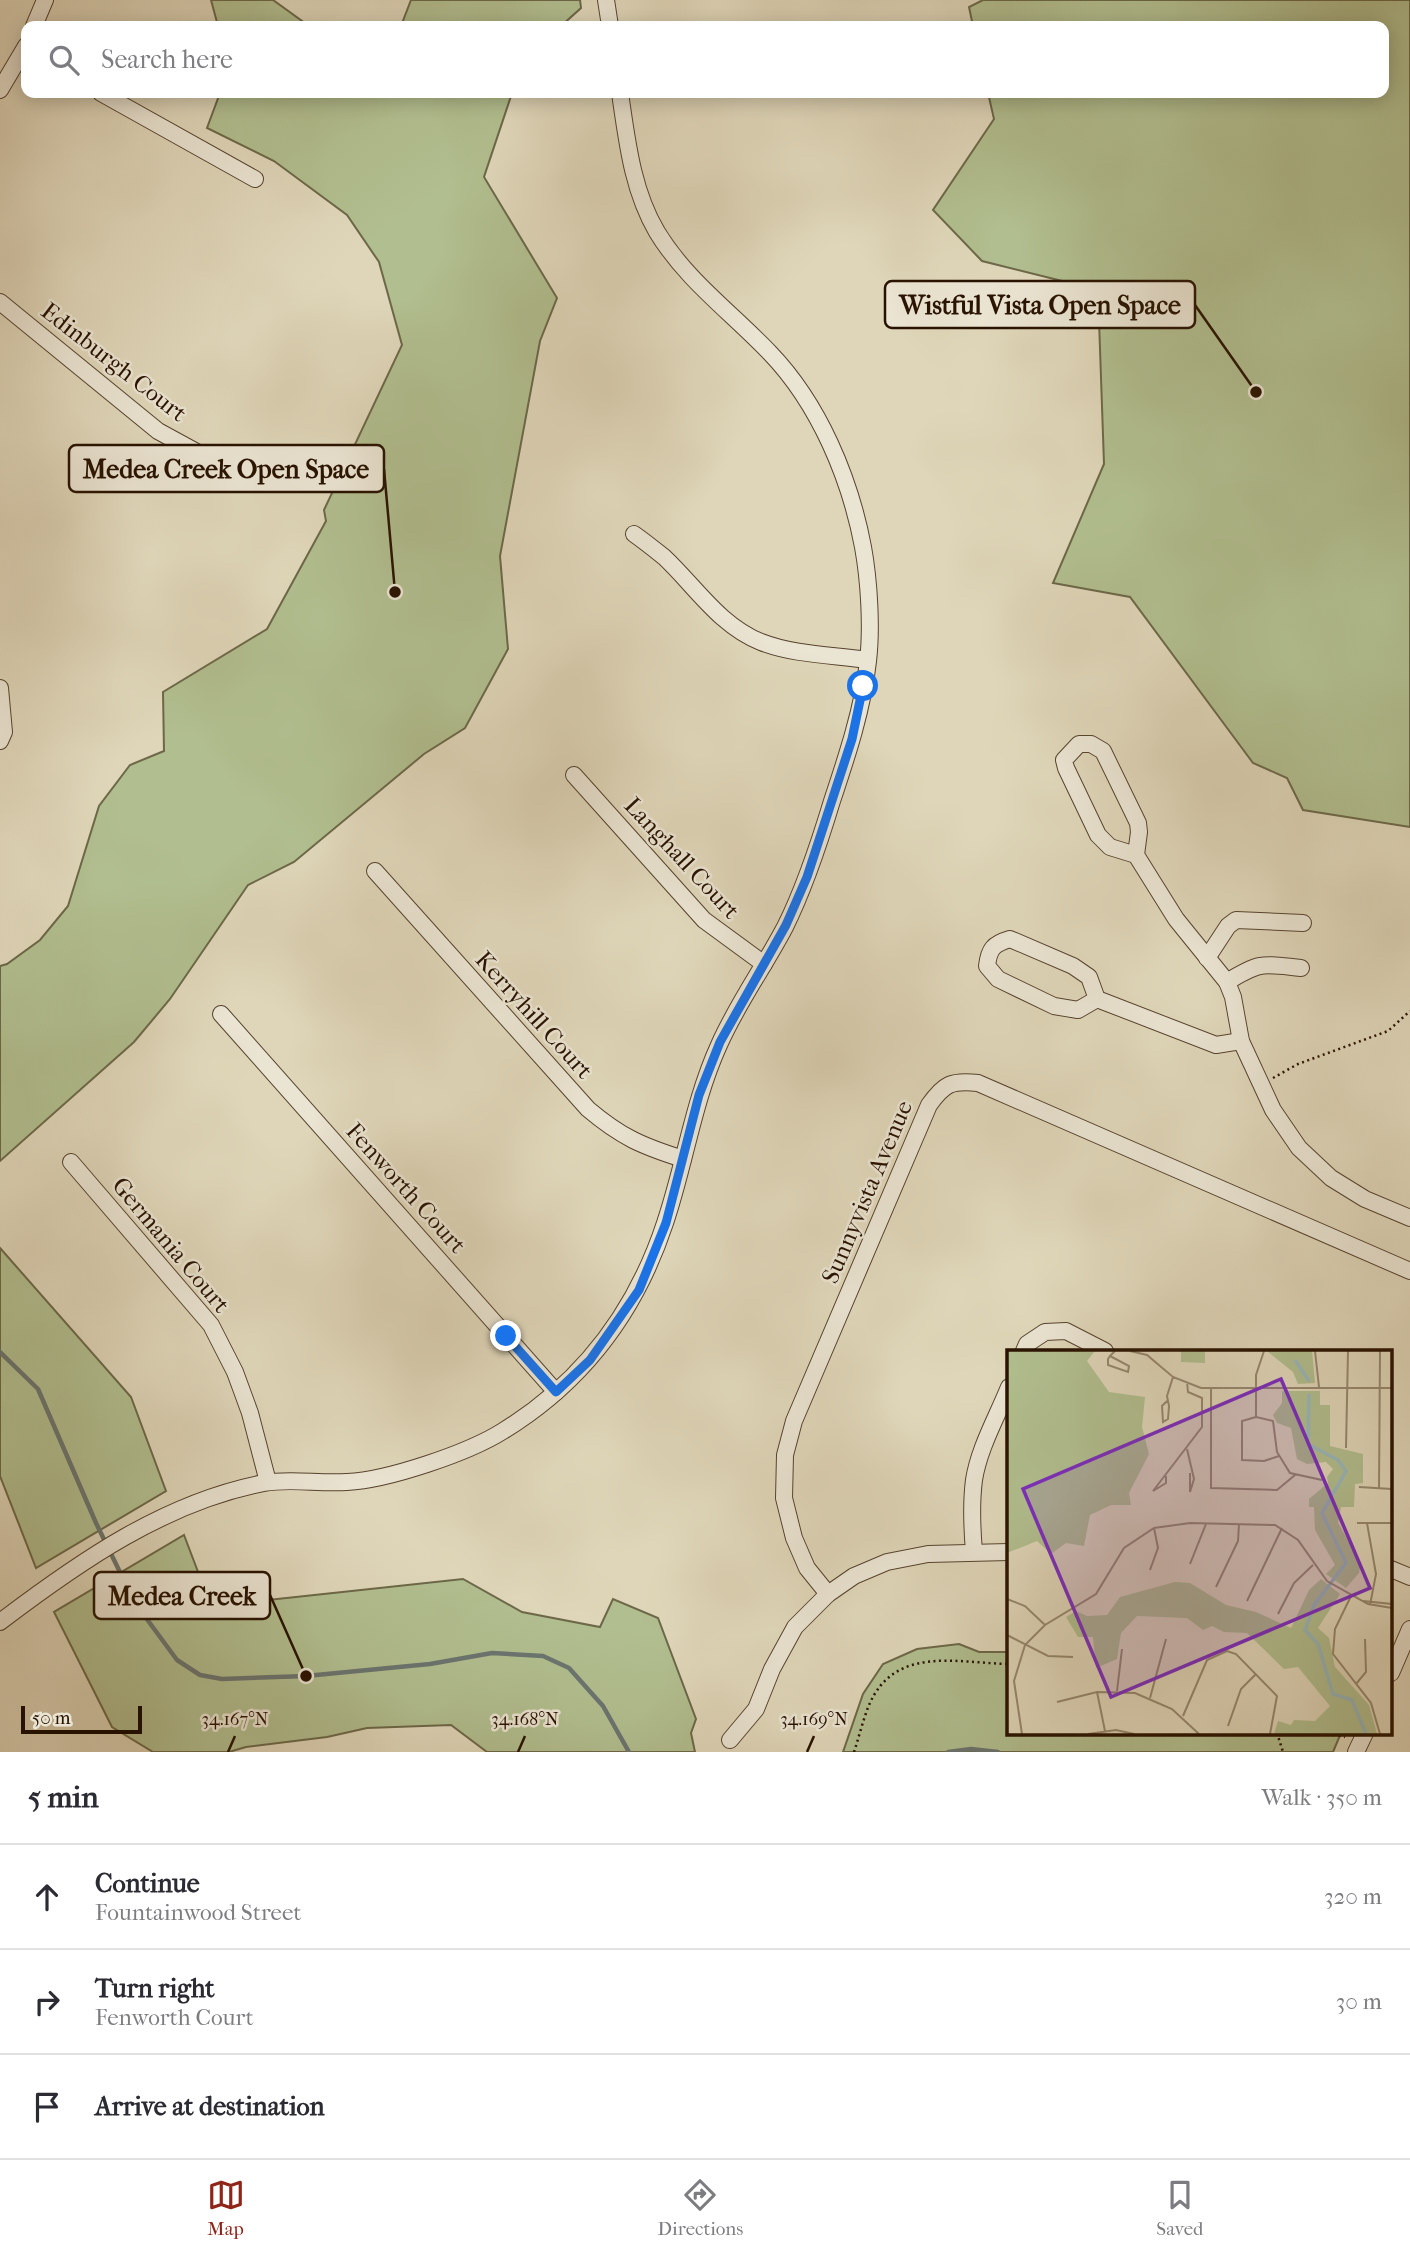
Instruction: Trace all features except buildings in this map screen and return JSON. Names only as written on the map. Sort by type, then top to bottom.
[{"type":"street","points":[[36,21],[45,0]]},
{"type":"street","points":[[606,0],[609,21]]},
{"type":"street","points":[[0,90],[21,58]]},
{"type":"street","points":[[110,98],[204,148],[255,179]]},
{"type":"street","points":[[0,1622],[43,1589],[143,1525],[200,1501],[268,1482],[348,1482],[393,1474],[450,1455],[501,1433],[556,1392],[590,1360],[639,1290],[666,1223],[699,1095],[720,1042],[796,901],[826,821],[852,739],[868,660],[869,615],[864,550],[848,488],[839,467],[806,400],[774,357],[685,271],[655,229],[632,169],[621,98]]},
{"type":"street","name":"Edinburgh Court","points":[[0,302],[158,430],[202,455]]},
{"type":"street","points":[[634,534],[663,556],[722,618],[742,633],[762,643],[781,648],[868,660]]},
{"type":"street","points":[[0,688],[2,737]]},
{"type":"street","points":[[1136,855],[1110,846],[1098,835],[1064,760],[1079,744],[1091,744],[1103,751],[1138,823],[1136,855],[1160,897],[1227,982],[1233,998],[1241,1041],[1273,1110],[1298,1148],[1331,1178],[1365,1199],[1410,1218]]},
{"type":"street","name":"Langhall Court","points":[[574,775],[704,920],[764,964]]},
{"type":"street","name":"Kerryhill Court","points":[[375,871],[588,1109],[612,1130],[629,1140],[682,1159]]},
{"type":"street","points":[[1207,958],[1228,926],[1236,920],[1303,923]]},
{"type":"street","points":[[1097,999],[1078,1010],[1054,1006],[999,979],[987,966],[989,952],[996,943],[1010,939],[1073,966],[1089,977],[1097,999],[1216,1045],[1241,1041]]},
{"type":"street","points":[[1227,982],[1252,966],[1265,964],[1301,968]]},
{"type":"street","name":"Fenworth Court","points":[[221,1014],[556,1392]]},
{"type":"street","name":"Sunnyvista Avenue","points":[[828,1594],[807,1568],[794,1538],[784,1498],[785,1455],[793,1421],[929,1105],[941,1089],[958,1081],[978,1083],[1410,1271]]},
{"type":"street","name":"Germania Court","points":[[71,1162],[211,1325],[235,1371],[250,1413],[268,1482]]},
{"type":"street","points":[[1024,1350],[1027,1344],[1045,1332],[1066,1331],[1103,1350]]},
{"type":"street","points":[[974,1552],[974,1479],[1007,1392]]},
{"type":"street","points":[[730,1740],[756,1709],[772,1669],[795,1627],[828,1594],[854,1576],[887,1562],[928,1554],[1007,1552]]},
{"type":"street","points":[[1392,1569],[1410,1577]]},
{"type":"street","points":[[1392,1671],[1410,1629]]},
{"type":"street","points":[[1356,1752],[1365,1734]]},
{"type":"path","points":[[1261,1084],[1298,1064],[1388,1031],[1410,1011]]},
{"type":"path","points":[[854,1752],[869,1704],[894,1671],[914,1663],[952,1661],[1007,1664]]},
{"type":"path","points":[[1277,1734],[1283,1752]]},
{"type":"green space","points":[[211,0],[273,0],[302,21],[217,21]]},
{"type":"green space","points":[[411,0],[580,0],[581,8],[567,21],[403,21]]},
{"type":"green space","points":[[983,0],[1410,0],[1410,827],[1303,810],[1287,778],[1253,763],[1130,597],[1053,583],[1104,464],[1099,320],[1070,283],[982,261],[933,210],[994,119],[989,98],[1389,98],[1389,21],[972,21],[969,7]]},
{"type":"green space","points":[[218,98],[510,98],[484,177],[557,298],[540,341],[500,556],[508,649],[465,728],[424,754],[294,862],[248,885],[170,999],[134,1042],[0,1161],[0,966],[7,964],[40,940],[68,906],[99,806],[130,765],[164,751],[163,692],[267,629],[326,521],[324,510],[402,345],[379,262],[347,215],[274,161],[207,128]]},
{"type":"green space","points":[[0,1248],[131,1397],[166,1491],[36,1568],[0,1476]]},
{"type":"green space","points":[[184,1535],[211,1606],[463,1579],[522,1612],[600,1627],[613,1599],[658,1618],[696,1719],[691,1733],[695,1752],[487,1752],[451,1725],[367,1728],[229,1752],[153,1752],[112,1727],[54,1612]]},
{"type":"green space","points":[[959,1644],[979,1652],[1007,1652],[1007,1734],[1341,1734],[1333,1752],[843,1752],[863,1694],[883,1664],[917,1649]]},
{"type":"waterway","points":[[0,1352],[38,1389],[96,1523],[135,1603],[177,1660],[200,1675],[222,1679],[306,1676],[430,1664],[492,1653],[543,1656],[569,1668],[603,1706],[629,1752]]},
{"type":"waterway","points":[[948,1752],[971,1749],[998,1752]]},
{"type":"place","name":"Wistful Vista Open Space","points":[[1256,392]]},
{"type":"place","name":"Medea Creek Open Space","points":[[395,592]]},
{"type":"place","name":"Medea Creek","points":[[306,1676]]},
{"type":"route","points":[[506,1336],[556,1392],[590,1360],[639,1290],[666,1223],[699,1095],[720,1042],[786,925],[807,877],[852,739],[863,686]]}]
